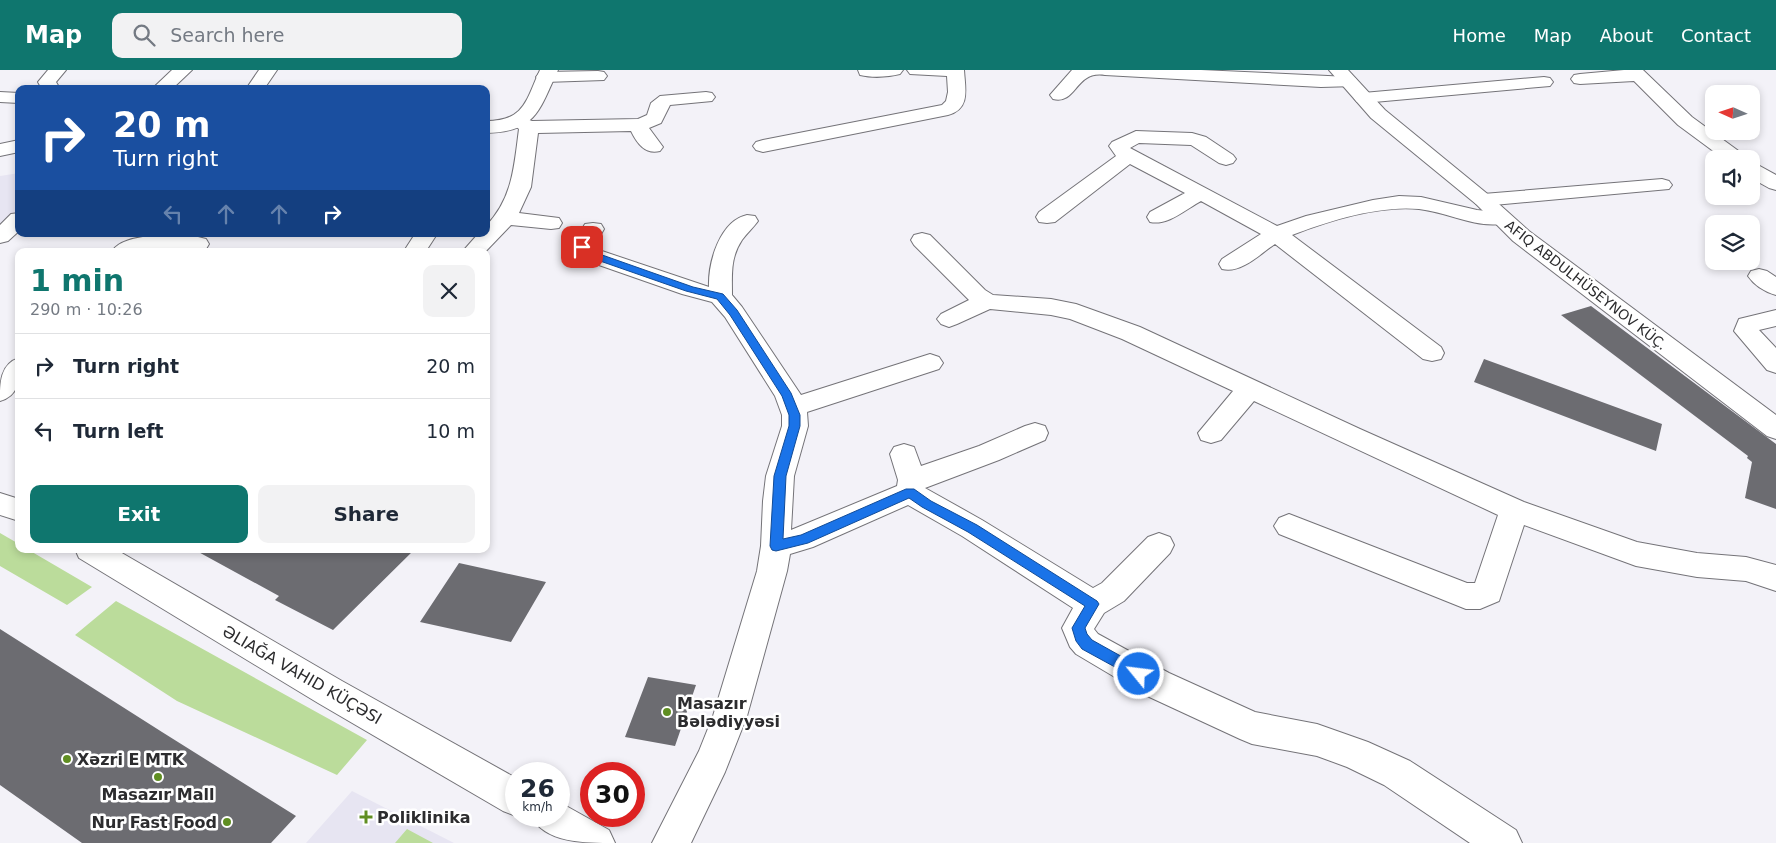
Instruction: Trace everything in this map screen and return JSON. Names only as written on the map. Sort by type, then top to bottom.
[{"type":"street","points":[[49,85],[47,82],[57,70]]},
{"type":"street","points":[[166,85],[183,70]]},
{"type":"street","points":[[258,85],[268,70]]},
{"type":"street","points":[[866,71],[894,70]]},
{"type":"street","points":[[763,146],[948,109],[954,106],[958,99],[955,71],[916,70]]},
{"type":"street","points":[[1059,95],[1080,72],[1091,70]]},
{"type":"street","points":[[1105,70],[1350,83],[1544,82]]},
{"type":"street","points":[[1580,79],[1635,72],[1685,121],[1725,150]]},
{"type":"street","points":[[490,234],[506,218],[521,187],[524,124],[547,73],[598,76]]},
{"type":"street","name":"AFIQ ABDULHÜSEYNOV KÜÇ.","points":[[1350,83],[1398,132],[1483,200],[1499,218],[1540,252],[1776,429]]},
{"type":"street","points":[[0,97],[15,98]]},
{"type":"street","points":[[490,127],[524,124],[638,125],[651,122],[657,116],[660,103],[666,100],[706,97]]},
{"type":"street","points":[[926,129],[948,109]]},
{"type":"street","points":[[638,125],[643,136],[653,147]]},
{"type":"street","points":[[1226,158],[1199,141],[1192,139],[1136,137],[1119,146],[1129,156],[1233,209],[1276,234],[1432,353]]},
{"type":"street","points":[[0,150],[15,147]]},
{"type":"street","points":[[1047,217],[1129,156]]},
{"type":"street","points":[[1760,174],[1776,184]]},
{"type":"street","points":[[1483,200],[1662,185]]},
{"type":"street","points":[[1158,217],[1200,192]]},
{"type":"street","points":[[1230,264],[1276,234],[1306,222],[1373,206],[1399,202],[1421,203],[1477,216],[1499,218]]},
{"type":"street","points":[[506,218],[550,223]]},
{"type":"street","points":[[720,297],[720,268],[724,255],[731,238],[747,221]]},
{"type":"street","points":[[0,236],[15,223]]},
{"type":"street","points":[[593,229],[582,247],[584,252],[690,289],[720,297],[734,312],[788,395],[793,407],[794,426],[780,476],[776,546],[772,571],[730,716],[713,760],[671,843]]},
{"type":"street","points":[[417,248],[424,237]]},
{"type":"street","points":[[477,248],[488,237]]},
{"type":"street","points":[[922,240],[977,295],[987,301],[1051,307],[1076,312],[1131,333],[1514,510],[1636,554],[1697,565],[1746,569],[1776,578]]},
{"type":"street","points":[[128,248],[142,244],[198,244]]},
{"type":"street","points":[[949,319],[987,301]]},
{"type":"street","points":[[1776,318],[1748,325],[1746,331],[1776,364]]},
{"type":"street","points":[[793,407],[930,363]]},
{"type":"street","points":[[0,392],[15,372]]},
{"type":"street","points":[[1210,433],[1250,389]]},
{"type":"street","points":[[776,546],[803,539],[911,486],[1035,433]]},
{"type":"street","points":[[904,454],[911,486],[926,504],[972,528],[1092,604]]},
{"type":"street","points":[[0,504],[15,509]]},
{"type":"street","points":[[1289,526],[1466,596],[1480,596],[1488,592],[1514,510]]},
{"type":"street","points":[[1159,545],[1113,592],[1092,604],[1078,628],[1081,637],[1087,644],[1157,684],[1252,728],[1317,740],[1356,754],[1397,773],[1503,843]]},
{"type":"street","name":"ƏLIAĞA VAHID KÜÇƏSI","points":[[97,553],[330,692],[505,792]]},
{"type":"street","points":[[568,827],[596,843]]},
{"type":"shaded area","points":[[15,174],[15,214],[0,227],[0,176]]},
{"type":"shaded area","name":"Poliklinika","points":[[352,791],[454,843],[306,843]]},
{"type":"green space","points":[[0,533],[15,542],[15,553],[34,553],[92,587],[67,605],[0,566]]},
{"type":"green space","points":[[116,601],[367,740],[337,775],[177,701],[75,635]]},
{"type":"green space","points":[[407,829],[433,843],[395,843]]},
{"type":"building","points":[[1591,306],[1776,444],[1776,509],[1745,498],[1752,462],[1747,458],[1748,456],[1561,315]]},
{"type":"building","points":[[1484,359],[1662,424],[1656,451],[1474,382]]},
{"type":"building","points":[[200,553],[411,553],[333,630],[275,600],[279,596]]},
{"type":"building","points":[[459,563],[546,582],[511,642],[420,622]]},
{"type":"building","points":[[0,629],[296,816],[271,843],[82,843],[0,785]]},
{"type":"building","points":[[648,677],[696,685],[675,746],[625,737]]},
{"type":"place","name":"Masazır Bələdiyyəsi","points":[[667,712]]},
{"type":"place","name":"Xəzri E MTK","points":[[67,759]]},
{"type":"place","name":"Masazır Mall","points":[[158,777]]},
{"type":"place","name":"Poliklinika","points":[[366,817]]},
{"type":"place","name":"Nur Fast Food","points":[[227,822]]},
{"type":"route","points":[[582,247],[584,252],[690,289],[720,297],[734,312],[788,395],[795,415],[794,426],[780,476],[777,501],[776,546],[803,539],[910,492],[926,504],[972,528],[1092,604],[1078,628],[1081,637],[1087,644],[1139,674]]}]
